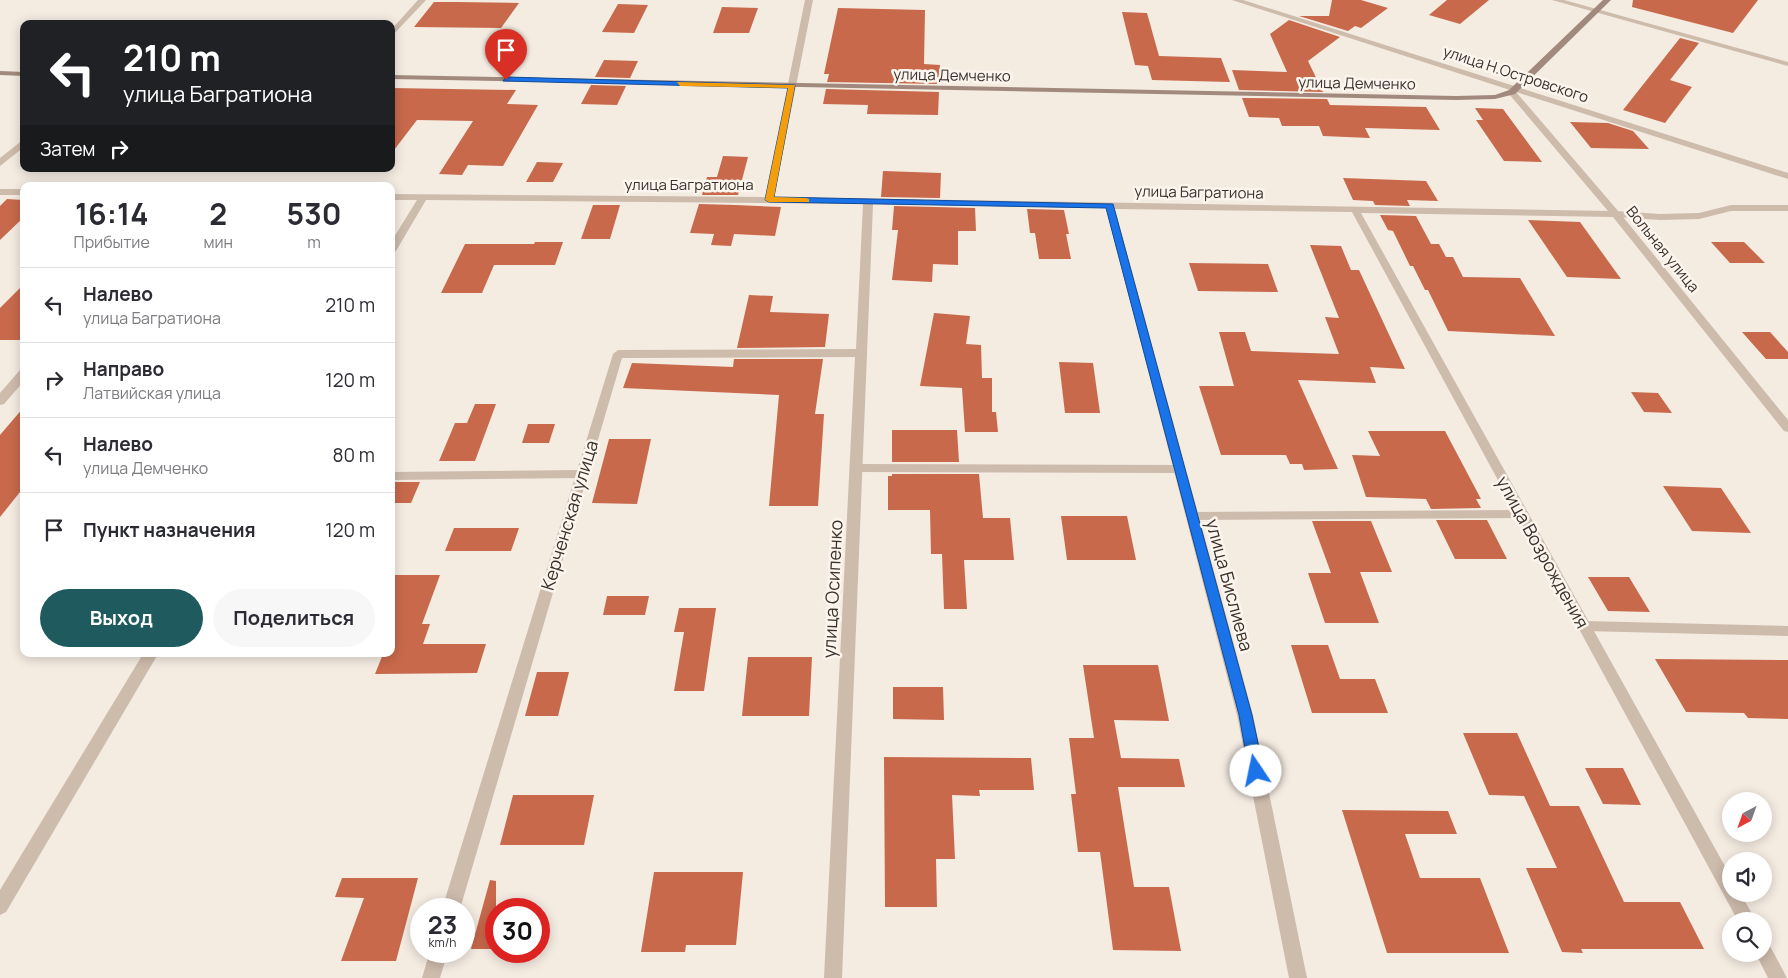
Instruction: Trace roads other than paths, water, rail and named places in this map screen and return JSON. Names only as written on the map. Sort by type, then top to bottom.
[{"type":"street","points":[[395,30],[422,0]]},
{"type":"street","points":[[769,200],[809,0]]},
{"type":"street","name":"улица Н.Островского","points":[[1236,0],[1788,176]]},
{"type":"street","points":[[1556,0],[1788,64]]},
{"type":"street","points":[[1514,90],[1607,0]]},
{"type":"street","points":[[0,73],[20,74]]},
{"type":"street","name":"улица Демченко","points":[[395,77],[1456,98],[1494,97],[1514,90]]},
{"type":"street","name":"Вольная улица","points":[[1514,90],[1788,428]]},
{"type":"street","points":[[0,163],[20,146]]},
{"type":"street","points":[[0,192],[20,192]]},
{"type":"street","name":"улица Багратиона","points":[[395,197],[868,201],[1616,214]]},
{"type":"street","points":[[395,244],[423,197]]},
{"type":"street","name":"улица Осипенко","points":[[833,978],[868,201]]},
{"type":"street","name":"улица Бислиева","points":[[1110,206],[1245,715],[1298,978]]},
{"type":"street","name":"улица Возрождения","points":[[1355,210],[1722,878]]},
{"type":"street","name":"Керченская улица","points":[[454,898],[618,354],[861,353]]},
{"type":"street","points":[[0,401],[20,378]]},
{"type":"street","points":[[0,906],[149,657]]},
{"type":"street","points":[[1769,962],[1778,978]]},
{"type":"street","points":[[431,978],[435,963]]},
{"type":"lane","points":[[1616,214],[1699,216],[1731,208],[1788,208]]},
{"type":"lane","points":[[856,468],[1180,469]]},
{"type":"lane","points":[[395,476],[581,474]]},
{"type":"lane","points":[[1193,516],[1523,514]]},
{"type":"lane","points":[[1584,626],[1788,631]]}]
